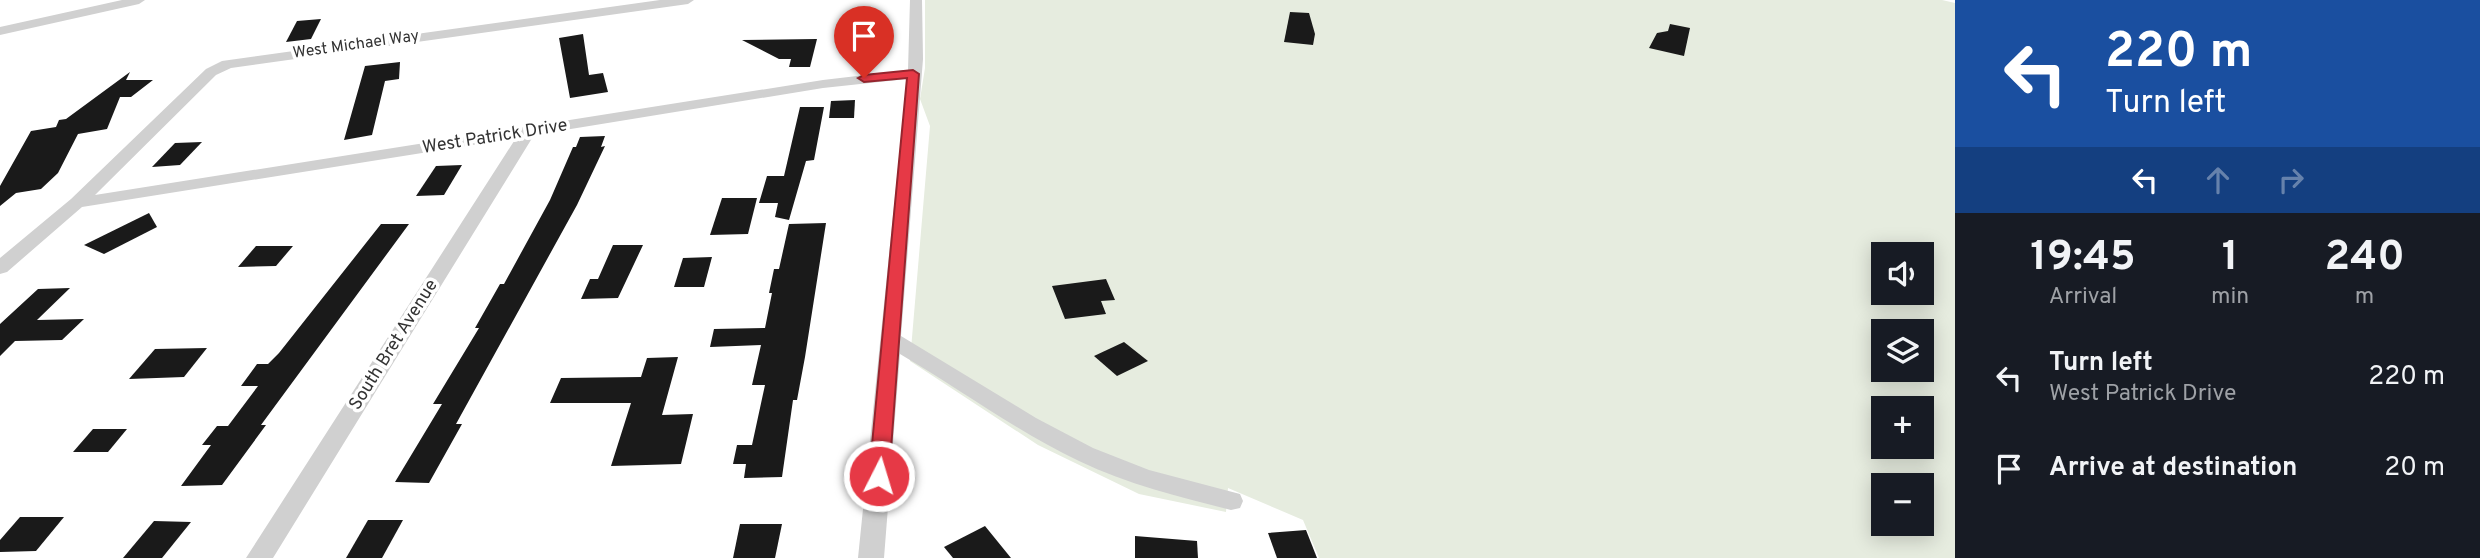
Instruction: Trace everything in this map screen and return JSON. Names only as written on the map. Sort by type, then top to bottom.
[{"type":"street","points":[[0,31],[139,0]]},
{"type":"street","name":"West Michael Way","points":[[77,203],[211,72],[227,64],[688,0]]},
{"type":"street","points":[[871,558],[916,60],[916,0]]},
{"type":"street","name":"West Patrick Drive","points":[[77,203],[822,84],[913,74]]},
{"type":"street","name":"South Bret Avenue","points":[[260,558],[528,132]]},
{"type":"street","points":[[0,268],[77,203]]},
{"type":"street","points":[[891,340],[1042,430],[1109,465],[1158,483],[1231,500]]},
{"type":"shaded area","points":[[925,0],[1942,0],[1955,3],[1955,558],[1319,558],[1303,520],[1228,488],[1226,512],[1139,494],[1038,445],[910,361],[930,126],[920,99],[925,68]]},
{"type":"building","points":[[1290,12],[1309,13],[1315,34],[1313,45],[1284,42]]},
{"type":"building","points":[[321,19],[311,39],[286,42],[297,21]]},
{"type":"building","points":[[1670,24],[1690,28],[1684,56],[1649,48],[1657,33],[1668,31]]},
{"type":"building","points":[[583,34],[589,75],[603,73],[608,92],[570,98],[559,38]]},
{"type":"building","points":[[817,39],[810,67],[789,67],[791,59],[779,59],[742,40]]},
{"type":"building","points":[[400,62],[399,79],[385,81],[372,135],[344,140],[365,66]]},
{"type":"building","points":[[130,72],[126,80],[153,80],[131,97],[120,97],[107,129],[78,134],[58,173],[41,189],[16,193],[0,206],[0,186],[31,131],[56,127],[59,120],[66,119]]},
{"type":"building","points":[[855,100],[854,118],[829,118],[831,101]]},
{"type":"building","points":[[800,107],[824,107],[814,160],[806,161],[789,220],[775,217],[778,203],[759,203],[767,176],[784,176]]},
{"type":"building","points":[[605,136],[601,147],[605,146],[577,205],[456,424],[462,424],[429,483],[395,482],[442,404],[433,404],[550,200],[573,147],[576,147],[580,137]]},
{"type":"building","points":[[202,142],[180,165],[152,167],[175,143]]},
{"type":"building","points":[[462,165],[444,195],[416,196],[436,166]]},
{"type":"building","points":[[722,198],[757,198],[748,234],[710,235]]},
{"type":"building","points":[[149,213],[157,227],[104,254],[84,245]]},
{"type":"building","points":[[826,223],[797,400],[793,400],[782,477],[744,478],[746,464],[733,464],[737,445],[752,445],[765,385],[752,385],[761,345],[710,347],[714,329],[765,328],[774,269],[779,269],[789,224]]},
{"type":"building","points":[[381,224],[409,224],[261,425],[266,425],[222,485],[181,486],[211,445],[202,445],[217,426],[228,426],[258,386],[241,386],[257,364],[268,364],[279,353]]},
{"type":"building","points":[[613,245],[643,245],[618,298],[581,299],[590,279],[598,279]]},
{"type":"building","points":[[256,246],[293,246],[276,266],[238,267]]},
{"type":"building","points":[[712,257],[704,287],[674,287],[683,258]]},
{"type":"building","points":[[1106,279],[1115,300],[1101,301],[1106,314],[1065,319],[1052,286]]},
{"type":"building","points":[[70,288],[37,320],[84,319],[62,340],[15,341],[0,356],[0,324],[38,289]]},
{"type":"building","points":[[1124,342],[1148,361],[1117,376],[1094,356]]},
{"type":"building","points":[[207,348],[184,377],[129,379],[155,349]]},
{"type":"building","points":[[678,357],[662,415],[693,414],[681,464],[611,466],[631,403],[550,403],[561,378],[641,377],[647,358]]},
{"type":"building","points":[[93,429],[127,429],[108,452],[73,452]]},
{"type":"building","points":[[20,517],[64,517],[36,551],[0,552],[0,540]]},
{"type":"building","points":[[368,520],[403,520],[382,558],[346,558]]},
{"type":"building","points":[[154,521],[191,522],[162,558],[123,558]]},
{"type":"building","points":[[740,524],[782,524],[775,558],[733,558]]},
{"type":"building","points":[[985,526],[1011,558],[953,558],[944,547]]},
{"type":"building","points":[[1306,530],[1317,558],[1277,558],[1268,533]]},
{"type":"building","points":[[1135,536],[1197,541],[1198,558],[1135,558]]},
{"type":"route","points":[[864,78],[913,74],[879,476]]}]
